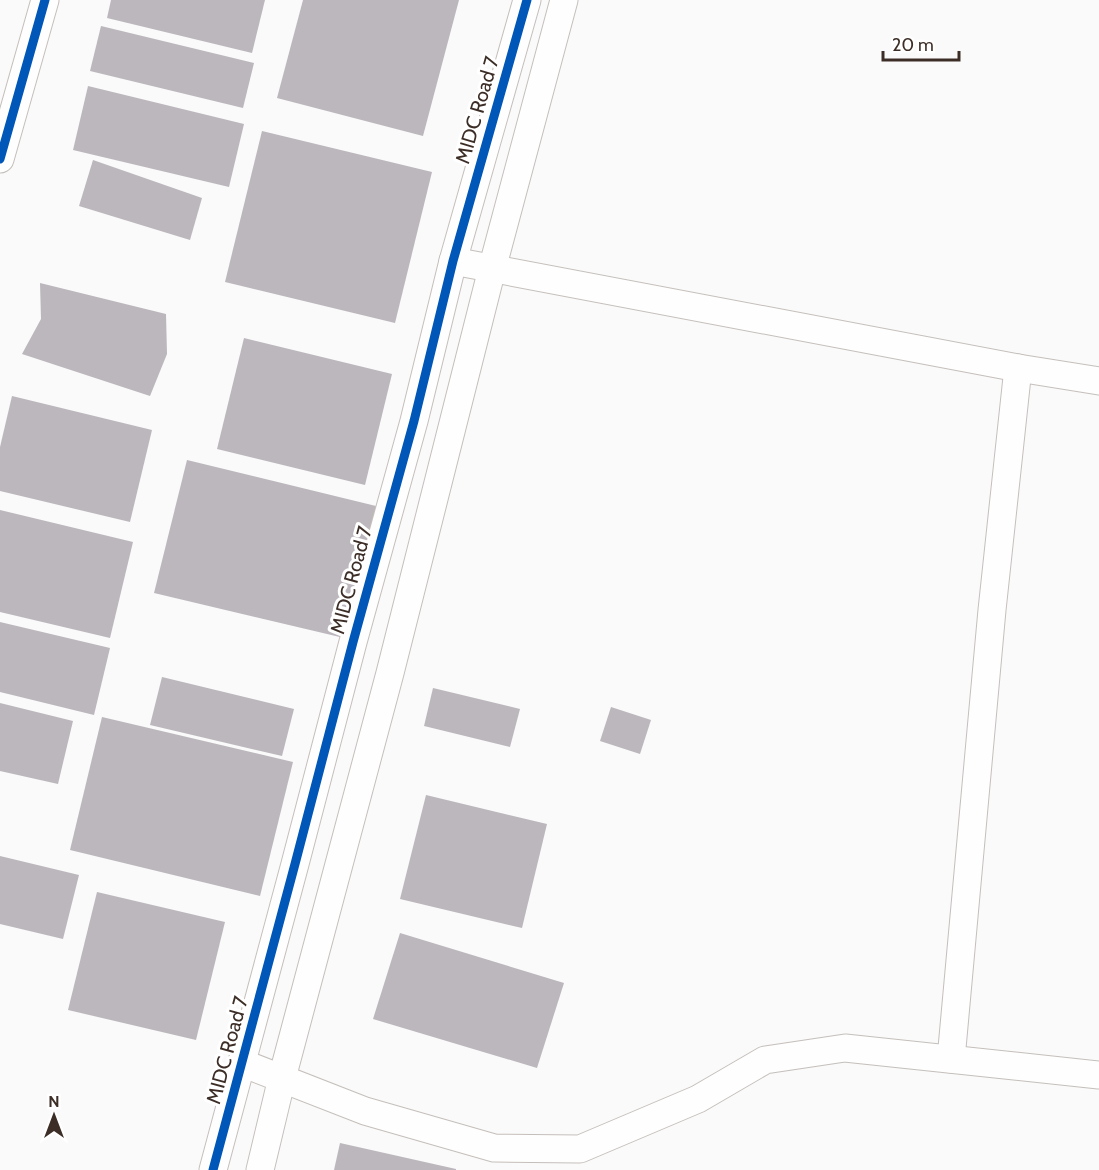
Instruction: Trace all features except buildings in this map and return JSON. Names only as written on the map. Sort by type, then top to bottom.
[{"type":"street","points":[[0,159],[45,0]]},
{"type":"street","name":"MIDC Road 7","points":[[213,1170],[352,642],[414,422],[453,261],[527,0]]},
{"type":"street","points":[[260,1170],[282,1078],[390,673],[492,268],[564,0]]},
{"type":"street","points":[[453,261],[1018,368],[1099,381]]},
{"type":"street","points":[[951,1059],[992,610],[1018,368]]},
{"type":"street","points":[[242,1063],[365,1110],[494,1148],[580,1149],[698,1099],[765,1060],[845,1048],[1099,1075]]},
{"type":"cycle path","points":[[0,159],[45,0]]},
{"type":"cycle path","points":[[213,1170],[414,421],[453,261],[527,0]]}]
